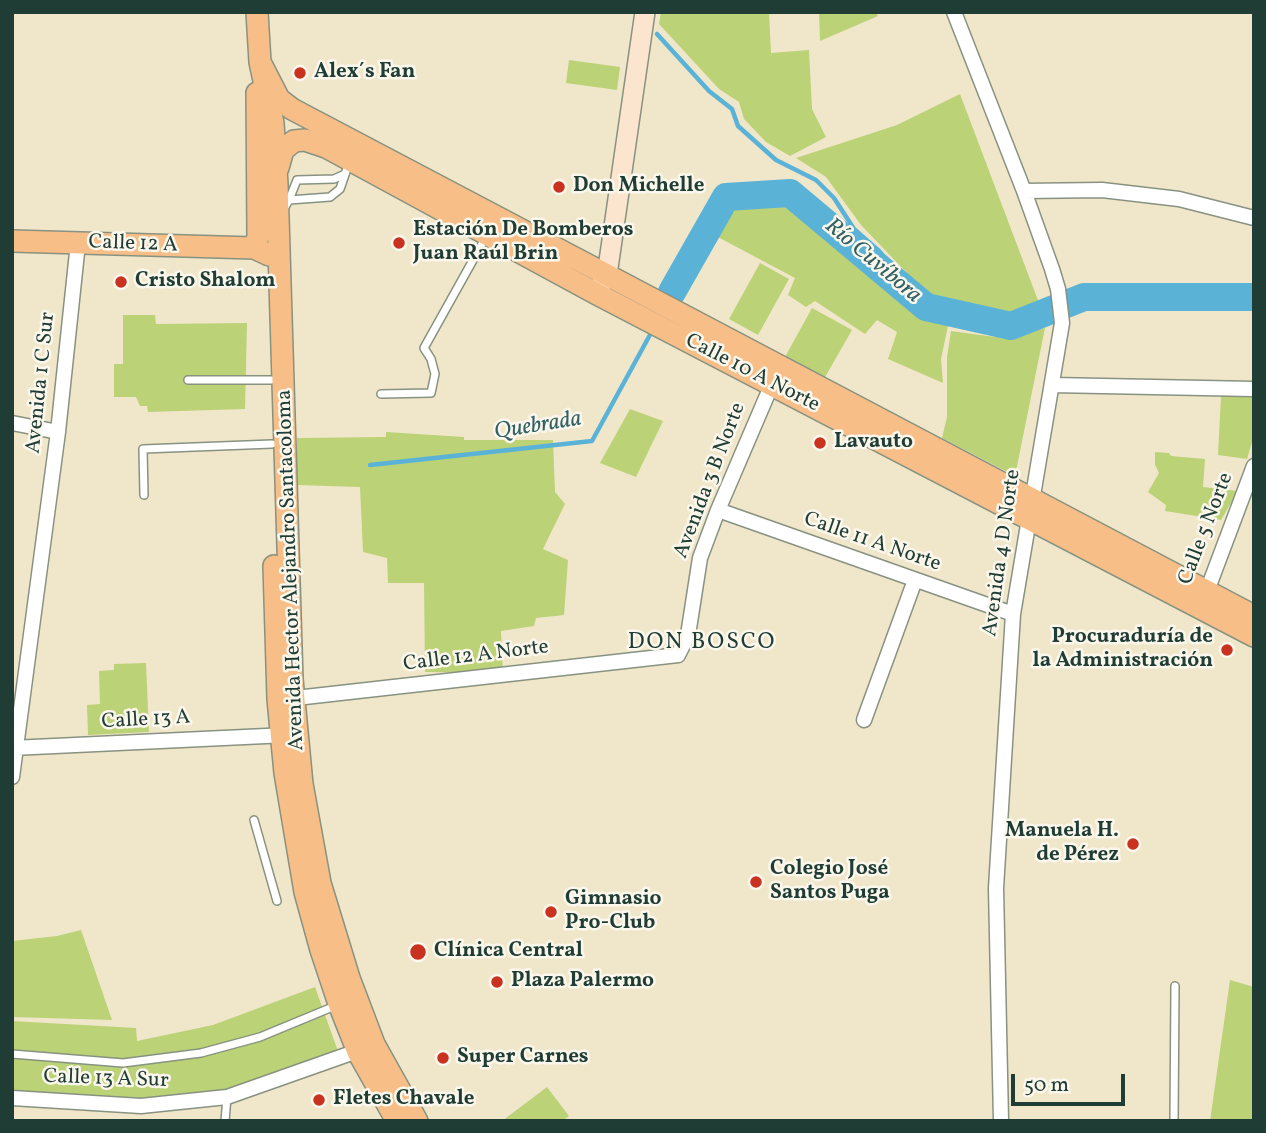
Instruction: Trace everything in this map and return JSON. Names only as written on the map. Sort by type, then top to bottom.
[{"type":"main road","points":[[257,12],[260,62],[257,82],[258,237],[262,251]]},
{"type":"main road","name":"Calle 10 A Norte","points":[[260,62],[279,99],[292,109],[470,214],[1203,600],[1254,636]]},
{"type":"main road","name":"Avenida Hector Alejandro Santacoloma","points":[[260,62],[272,123],[282,200],[286,699]]},
{"type":"main road","points":[[272,123],[285,118],[309,117]]},
{"type":"main road","name":"Avenida Hector Alejandro Santacoloma","points":[[272,123],[268,143],[262,251],[289,735],[289,810],[302,879],[339,1004],[417,1121]]},
{"type":"main road","name":"Calle 10 A Norte","points":[[282,200],[281,155],[285,147],[294,141],[311,142],[348,167],[470,214],[487,234],[601,285]]},
{"type":"main road","name":"Calle 12 A","points":[[12,241],[262,251]]},
{"type":"main road","name":"Calle 10 A Norte","points":[[1203,600],[1254,616]]},
{"type":"main road","name":"Avenida Hector Alejandro Santacoloma","points":[[289,735],[302,784],[320,883],[366,1048],[397,1121]]},
{"type":"street","points":[[601,285],[645,12]]},
{"type":"street","name":"Avenida 4 D Norte","points":[[954,12],[1024,191],[1058,289],[1062,323],[1013,614],[996,888],[1001,1121]]},
{"type":"street","points":[[1024,191],[1102,190],[1179,198],[1254,218]]},
{"type":"street","name":"Avenida 1 C Sur","points":[[12,777],[58,432],[78,243]]},
{"type":"street","name":"Avenida 3 B Norte","points":[[678,655],[688,635],[700,558],[776,375]]},
{"type":"street","points":[[1052,385],[1254,389]]},
{"type":"street","points":[[12,423],[58,432]]},
{"type":"street","name":"Calle 5 Norte","points":[[1203,600],[1254,466]]},
{"type":"street","name":"Calle 11 A Norte","points":[[718,510],[1013,614]]},
{"type":"street","points":[[864,720],[915,580]]},
{"type":"street","name":"Calle 12 A Norte","points":[[286,699],[678,655]]},
{"type":"street","name":"Calle 13 A","points":[[14,748],[289,735]]},
{"type":"street","name":"Calle 13 A Sur","points":[[12,1098],[141,1106],[227,1097],[366,1048]]},
{"type":"lane","points":[[282,200],[297,180],[334,179],[348,167]]},
{"type":"lane","points":[[282,200],[330,197],[340,189],[348,167]]},
{"type":"lane","points":[[381,394],[431,393],[435,374],[431,359],[424,348],[487,234]]},
{"type":"lane","points":[[188,380],[271,380]]},
{"type":"lane","points":[[144,495],[143,449],[272,444]]},
{"type":"lane","points":[[254,820],[277,901]]},
{"type":"lane","points":[[1174,1121],[1175,986]]},
{"type":"lane","points":[[12,1054],[123,1063],[201,1053],[260,1037],[339,1004]]},
{"type":"lane","points":[[225,1121],[227,1097]]},
{"type":"green space","points":[[661,12],[769,12],[771,53],[809,50],[812,109],[826,137],[790,156],[766,142],[744,119],[739,102],[719,89],[659,24]]},
{"type":"green space","points":[[819,12],[876,12],[878,16],[820,41]]},
{"type":"green space","points":[[569,60],[620,67],[617,90],[566,83]]},
{"type":"green space","points":[[960,94],[1039,303],[1007,315],[928,295],[861,225],[826,177],[796,158],[897,125]]},
{"type":"green space","points":[[788,202],[923,315],[949,321],[941,359],[943,383],[888,359],[897,332],[877,320],[865,334],[815,301],[806,307],[788,295],[795,278],[716,236],[733,206]]},
{"type":"green space","points":[[760,263],[789,279],[758,335],[729,319]]},
{"type":"green space","points":[[812,308],[852,330],[824,379],[785,357]]},
{"type":"green space","points":[[123,315],[155,315],[156,324],[247,323],[245,409],[148,412],[147,406],[140,406],[136,397],[114,397],[114,364],[123,364]]},
{"type":"green space","points":[[1045,328],[1015,476],[942,438],[947,417],[947,357],[951,331],[995,337]]},
{"type":"green space","points":[[1221,396],[1254,397],[1254,435],[1247,459],[1218,455]]},
{"type":"green space","points":[[630,409],[663,421],[636,477],[600,463]]},
{"type":"green space","points":[[386,432],[464,437],[464,440],[553,440],[555,492],[565,504],[543,549],[568,560],[564,615],[536,618],[534,626],[501,631],[503,673],[425,672],[424,583],[388,583],[387,558],[363,552],[360,487],[297,485],[297,438],[386,437]]},
{"type":"green space","points":[[1155,452],[1205,459],[1203,487],[1238,491],[1221,520],[1165,511],[1166,505],[1148,492],[1159,473],[1155,465]]},
{"type":"green space","points":[[146,663],[149,732],[88,735],[87,705],[100,704],[99,671],[114,670],[114,664]]},
{"type":"green space","points":[[81,930],[112,1020],[12,1017],[12,941],[57,936]]},
{"type":"green space","points":[[1230,980],[1254,987],[1254,1121],[1210,1121]]},
{"type":"green space","points":[[315,987],[339,1054],[223,1091],[141,1099],[12,1091],[12,1021],[136,1028],[137,1041],[213,1025]]},
{"type":"green space","points":[[547,1087],[569,1116],[562,1121],[502,1121]]},
{"type":"waterway","points":[[657,34],[709,91],[732,109],[738,126],[776,160],[816,180],[834,198],[854,229],[879,251],[926,307]]},
{"type":"waterway","name":"Río Cuvíbora","points":[[672,292],[726,197],[790,193],[926,307],[1011,326],[1084,297],[1254,297]]},
{"type":"waterway","name":"Quebrada","points":[[370,465],[592,441],[651,333]]},
{"type":"place","name":"Alex´s Fan","points":[[300,73]]},
{"type":"place","name":"Don Michelle","points":[[559,187]]},
{"type":"place","name":"Estación De Bomberos Juan Raúl Brin","points":[[399,243]]},
{"type":"place","name":"Cristo Shalom","points":[[121,282]]},
{"type":"place","name":"Lavauto","points":[[820,443]]},
{"type":"place","name":"Procuraduría de la Administración","points":[[1227,650]]},
{"type":"place","name":"Manuela H. de Pérez","points":[[1133,844]]},
{"type":"place","name":"Colegio José Santos Puga","points":[[756,882]]},
{"type":"place","name":"Gimnasio Pro-Club","points":[[551,912]]},
{"type":"place","name":"Clínica Central","points":[[418,952]]},
{"type":"place","name":"Plaza Palermo","points":[[497,982]]},
{"type":"place","name":"Super Carnes","points":[[443,1058]]},
{"type":"place","name":"Fletes Chavale","points":[[319,1100]]},
{"type":"district","name":"DON BOSCO","points":[[702,644]]}]
